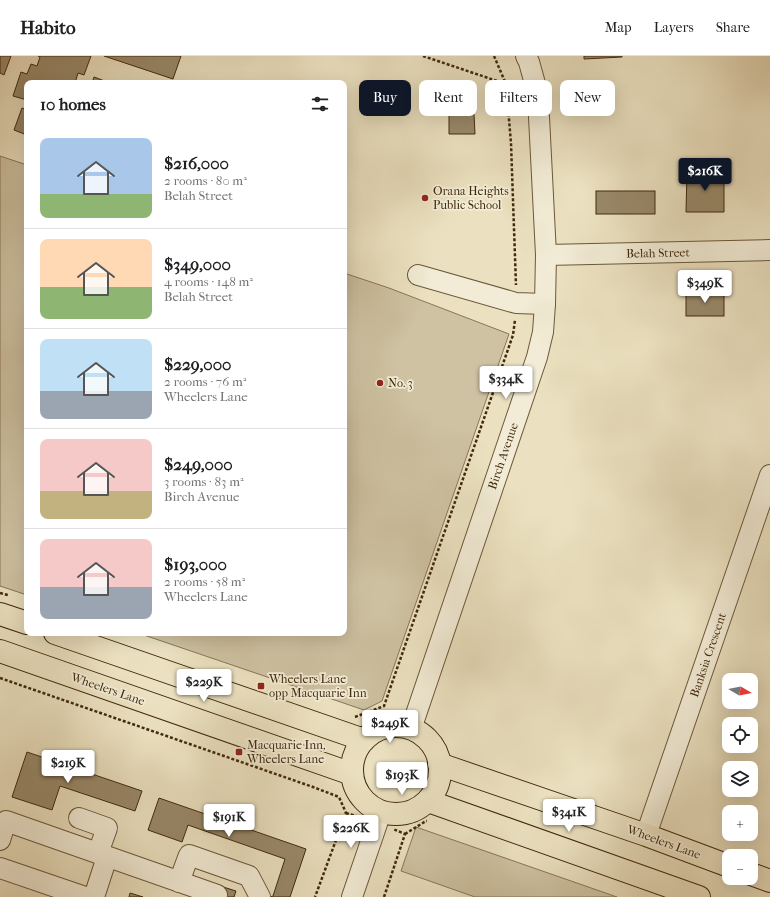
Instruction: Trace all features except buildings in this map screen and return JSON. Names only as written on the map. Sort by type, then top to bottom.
[{"type":"main road","points":[[0,614],[24,622]]},
{"type":"main road","points":[[64,636],[364,740]]},
{"type":"main road","name":"Wheelers Lane","points":[[0,651],[352,774]]},
{"type":"main road","points":[[399,726],[411,729],[422,735],[430,743],[436,753],[439,764],[439,777],[436,788],[428,800],[419,807],[407,813],[394,814],[381,812],[367,804],[354,785],[352,774],[353,762],[357,750],[364,740],[374,732],[386,727],[399,726]]},
{"type":"main road","name":"Wheelers Lane","points":[[439,764],[646,835],[722,863]]},
{"type":"main road","points":[[428,800],[699,897]]},
{"type":"main road","points":[[758,877],[770,881]]},
{"type":"street","name":"Birch Avenue","points":[[411,729],[537,357],[542,332],[545,304],[546,256],[540,118],[537,90],[526,56]]},
{"type":"street","name":"Belah Street","points":[[546,256],[770,250]]},
{"type":"street","points":[[418,275],[516,303],[545,304]]},
{"type":"street","name":"Banksia Crescent","points":[[646,835],[770,475]]},
{"type":"street","points":[[352,897],[381,812]]},
{"type":"street","points":[[79,818],[107,828],[94,897]]},
{"type":"street","points":[[0,840],[6,821],[217,895]]},
{"type":"street","points":[[179,882],[189,855],[249,876],[260,897]]},
{"type":"street","points":[[0,868],[85,897]]},
{"type":"path","points":[[423,56],[494,80]]},
{"type":"path","points":[[494,56],[504,80]]},
{"type":"path","points":[[354,718],[384,706],[513,335],[516,318],[516,303],[511,143],[509,116]]},
{"type":"path","points":[[0,678],[339,797],[346,813],[315,897]]},
{"type":"shaded area","points":[[0,156],[24,164],[24,594],[0,586]]},
{"type":"shaded area","points":[[347,274],[389,288],[509,334],[382,701],[364,710],[147,636],[347,636]]},
{"type":"shaded area","points":[[416,827],[617,897],[475,897],[401,871]]},
{"type":"place","name":"Orana Heights Public School","points":[[425,198]]},
{"type":"place","name":"No. 3","points":[[380,383]]},
{"type":"place","name":"Wheelers Lane opp Macquarie Inn","points":[[261,686]]},
{"type":"place","name":"Macquarie Inn, Wheelers Lane","points":[[239,752]]}]
